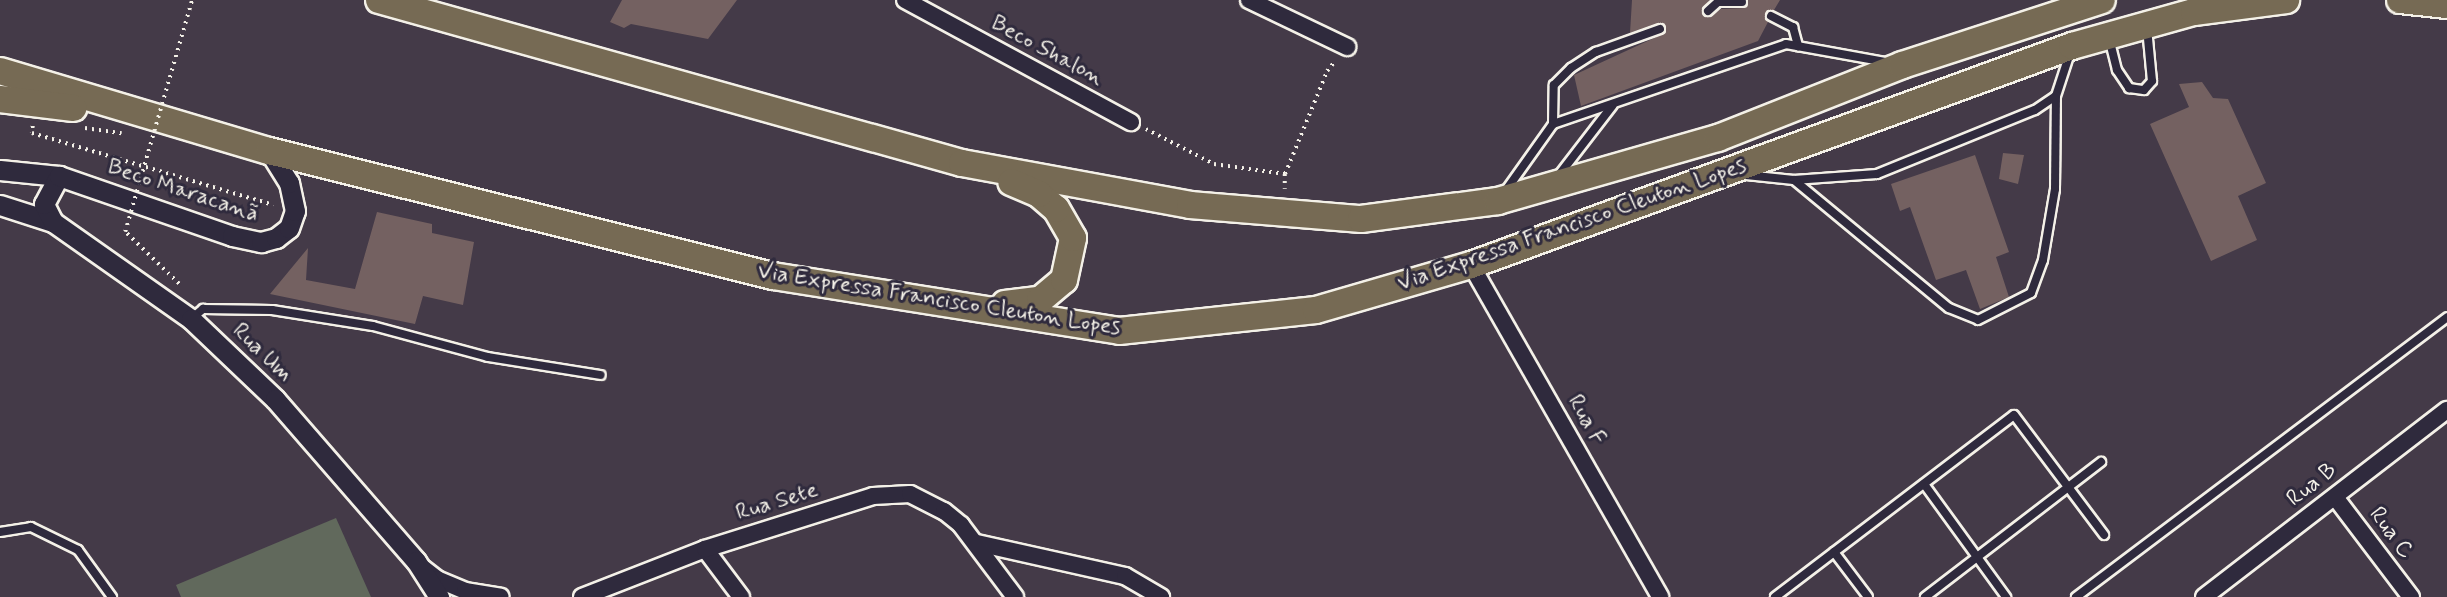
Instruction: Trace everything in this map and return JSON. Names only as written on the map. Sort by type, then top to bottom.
[{"type":"highway","name":"Via Expressa Francisco Cleuton Lopes","points":[[379,0],[962,163],[1190,205],[1285,216],[1361,219],[1498,201],[1718,138],[1902,65],[2102,0]]},
{"type":"highway","name":"Via Expressa Francisco Cleuton Lopes","points":[[138,130],[268,150],[773,276],[1119,331],[1316,310],[1471,265],[1726,173],[1864,118],[2072,46],[2194,12],[2286,0]]},
{"type":"highway","points":[[2400,0],[2447,5]]},
{"type":"highway","points":[[0,71],[138,130]]},
{"type":"highway","points":[[0,99],[138,130]]},
{"type":"highway","points":[[962,163],[1039,194],[1056,209],[1073,238],[1064,280],[1040,300],[972,308]]},
{"type":"street","name":"Beco Shalon","points":[[905,0],[1131,122]]},
{"type":"street","points":[[1249,0],[1347,47]]},
{"type":"street","points":[[268,150],[289,183],[296,211]]},
{"type":"street","name":"Beco Maracanã","points":[[0,170],[59,176],[261,242],[289,228],[296,211]]},
{"type":"street","points":[[53,222],[44,204],[59,176]]},
{"type":"street","name":"Rua Um","points":[[0,205],[53,222],[191,318],[275,399],[416,561],[439,597]]},
{"type":"street","name":"Rua F","points":[[1471,265],[1660,597]]},
{"type":"street","name":"Rua B","points":[[2204,597],[2447,410]]},
{"type":"street","name":"Rua Sete","points":[[582,597],[705,549],[873,496],[910,494],[944,511],[977,543],[1015,597]]},
{"type":"street","name":"Rua C","points":[[2335,496],[2411,597]]},
{"type":"street","points":[[977,543],[1125,576],[1161,597]]},
{"type":"street","points":[[705,549],[741,597]]},
{"type":"street","points":[[416,561],[437,579],[501,597]]},
{"type":"lane","points":[[1708,11],[1718,2],[1742,2]]},
{"type":"lane","points":[[1771,16],[1793,27],[1798,46]]},
{"type":"lane","points":[[2108,36],[2117,70],[2129,88],[2144,90],[2152,81],[2147,25]]},
{"type":"lane","points":[[1498,201],[1553,124],[1554,85],[1571,68],[1596,52],[1660,29]]},
{"type":"lane","points":[[1553,124],[1786,44],[1902,65]]},
{"type":"lane","points":[[1794,180],[1949,308],[1978,320],[2031,293],[2043,260],[2055,189],[2056,96],[2072,46]]},
{"type":"lane","points":[[1726,173],[1794,180],[1877,174],[2035,110],[2056,96]]},
{"type":"lane","points":[[1549,187],[1613,105]]},
{"type":"lane","points":[[191,318],[203,309],[272,310],[373,326],[488,357],[601,375]]},
{"type":"lane","points":[[2076,597],[2447,317]]},
{"type":"lane","points":[[1775,597],[2014,415],[2104,535]]},
{"type":"lane","points":[[1925,597],[2101,462]]},
{"type":"lane","points":[[1924,484],[2006,597]]},
{"type":"lane","points":[[0,531],[30,527],[78,550],[113,597]]},
{"type":"lane","points":[[1834,552],[1868,597]]},
{"type":"path","points":[[179,284],[125,232],[138,130],[192,0]]},
{"type":"path","points":[[1285,216],[1285,174],[1326,71],[1347,47]]},
{"type":"path","points":[[33,121],[32,133],[296,211]]},
{"type":"path","points":[[1131,122],[1214,164],[1285,174]]},
{"type":"path","points":[[73,126],[138,130]]},
{"type":"green space","points":[[336,518],[371,597],[181,597],[176,585]]},
{"type":"building","points":[[622,0],[737,0],[708,39],[631,24],[624,28],[610,22]]},
{"type":"building","points":[[1632,0],[1710,0],[1702,10],[1709,17],[1721,9],[1745,8],[1748,0],[1780,0],[1774,10],[1766,12],[1768,22],[1758,41],[1581,106],[1574,75],[1665,33],[1660,23],[1630,33]]},
{"type":"building","points":[[2202,82],[2213,98],[2228,99],[2266,183],[2238,196],[2257,240],[2211,261],[2150,124],[2189,107],[2179,84]]},
{"type":"building","points":[[2003,153],[2024,155],[2018,184],[1999,179]]},
{"type":"building","points":[[1975,155],[2009,252],[1996,257],[2009,297],[1980,309],[1966,270],[1936,280],[1910,207],[1900,211],[1891,184]]},
{"type":"building","points":[[377,212],[432,224],[432,233],[474,242],[463,305],[423,296],[415,324],[270,294],[308,248],[306,280],[355,289]]}]
